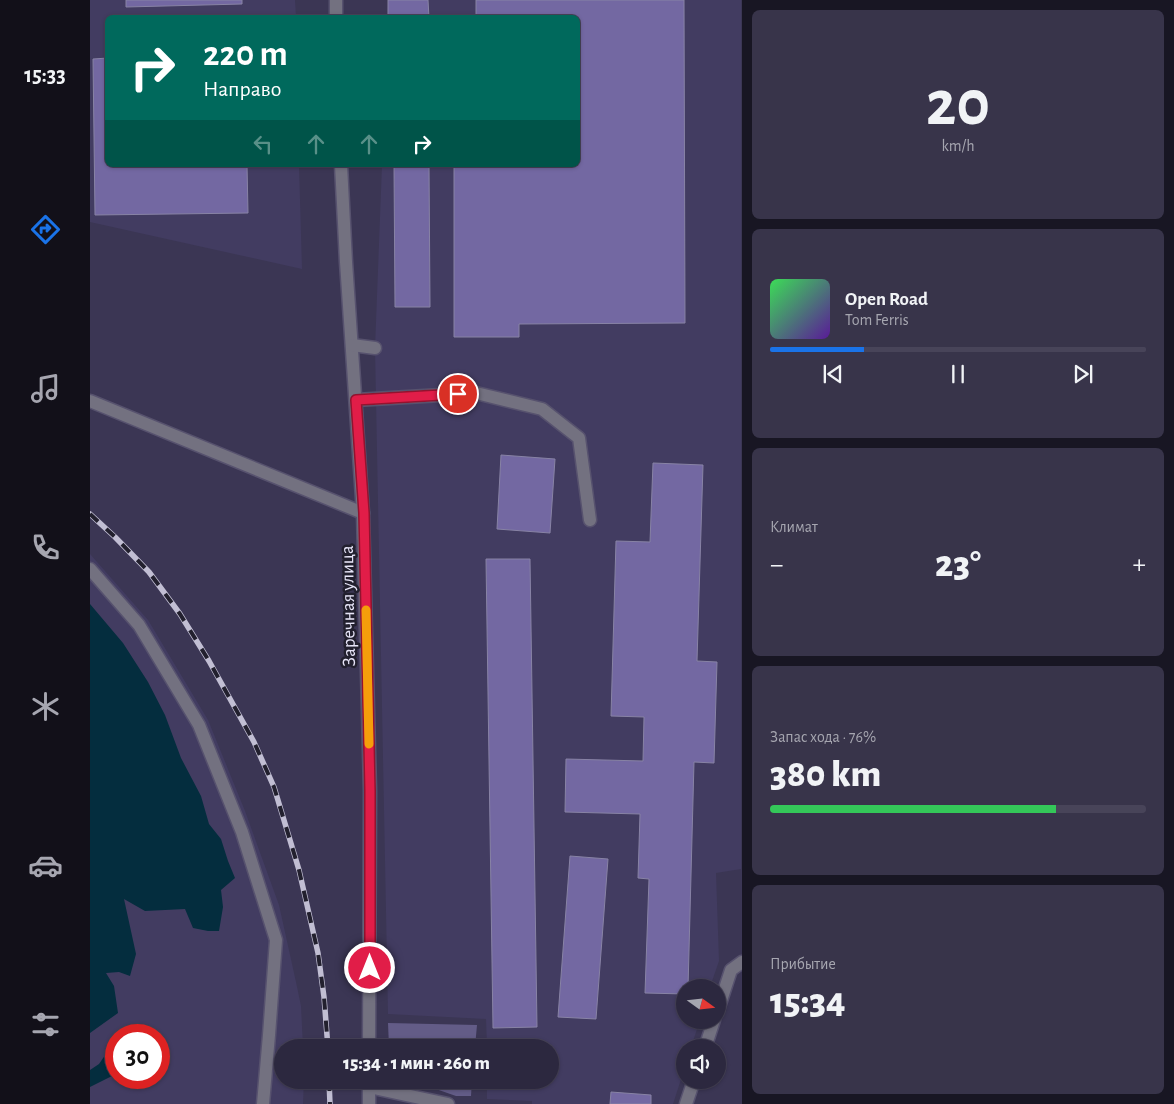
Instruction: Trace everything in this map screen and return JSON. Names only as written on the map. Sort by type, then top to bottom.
[{"type":"street","points":[[336,0],[336,15]]},
{"type":"street","name":"Заречная улица","points":[[341,167],[364,513],[370,791],[369,1039]]},
{"type":"street","points":[[352,344],[376,348]]},
{"type":"street","points":[[356,400],[476,393],[542,409],[579,438],[590,520]]},
{"type":"street","points":[[90,401],[364,513]]},
{"type":"street","points":[[90,569],[139,625],[199,725],[242,832],[276,940],[263,1104]]},
{"type":"street","points":[[726,985],[731,970],[742,962]]},
{"type":"street","points":[[369,1089],[369,1104]]},
{"type":"street","points":[[392,1089],[448,1104]]},
{"type":"street","points":[[686,1104],[691,1089]]},
{"type":"shaded area","points":[[90,0],[295,0],[296,15],[105,15],[105,167],[299,167],[302,269],[90,222]]},
{"type":"shaded area","points":[[388,0],[741,0],[741,869],[716,873],[719,961],[713,979],[676,979],[676,1029],[697,1029],[694,1039],[676,1039],[676,1089],[678,1089],[673,1104],[532,1104],[532,1101],[487,1099],[487,1089],[559,1089],[559,1039],[487,1039],[486,1019],[388,1014],[375,348],[382,167],[580,167],[580,15],[387,15]]},
{"type":"shaded area","points":[[90,554],[148,620],[208,720],[245,811],[279,905],[301,1006],[303,1039],[274,1039],[274,1089],[304,1089],[303,1104],[90,1104]]},
{"type":"shaded area","points":[[388,1023],[477,1025],[476,1039],[389,1039]]},
{"type":"shaded area","points":[[436,1089],[471,1089],[471,1096],[456,1096]]},
{"type":"water","points":[[90,604],[123,643],[148,682],[165,715],[181,758],[201,796],[209,824],[221,839],[235,878],[221,890],[223,907],[219,931],[193,928],[185,909],[145,911],[124,899],[136,954],[130,976],[119,972],[106,973],[114,986],[118,1013],[90,1033]]},
{"type":"water","points":[[105,1055],[105,1080],[90,1087],[90,1070],[99,1064]]},
{"type":"building","points":[[126,0],[242,0],[242,4],[126,7]]},
{"type":"building","points":[[388,0],[428,0],[429,15],[388,15]]},
{"type":"building","points":[[476,0],[684,0],[685,323],[519,324],[519,337],[454,337],[454,167],[580,167],[580,15],[476,15]]},
{"type":"building","points":[[105,58],[105,167],[247,167],[248,213],[95,215],[93,59]]},
{"type":"building","points":[[394,167],[429,167],[430,307],[395,307]]},
{"type":"building","points":[[501,455],[555,459],[550,533],[497,529]]},
{"type":"building","points":[[653,463],[703,465],[697,661],[717,662],[714,763],[694,762],[688,979],[676,979],[676,994],[645,993],[649,879],[638,878],[640,814],[565,812],[566,759],[643,761],[644,717],[611,716],[616,541],[650,542]]},
{"type":"building","points":[[486,559],[530,559],[537,1027],[493,1028]]},
{"type":"building","points":[[570,856],[608,859],[596,1019],[558,1017]]},
{"type":"building","points":[[611,1092],[651,1095],[651,1104],[610,1104]]},
{"type":"railway","points":[[90,514],[149,572],[180,614],[209,661],[254,742],[274,787],[299,870],[318,953],[327,1039]]},
{"type":"railway","points":[[329,1089],[330,1104]]},
{"type":"slow traffic","points":[[366,610],[369,744]]},
{"type":"route","points":[[370,968],[370,791],[364,513],[356,400],[458,394]]}]
